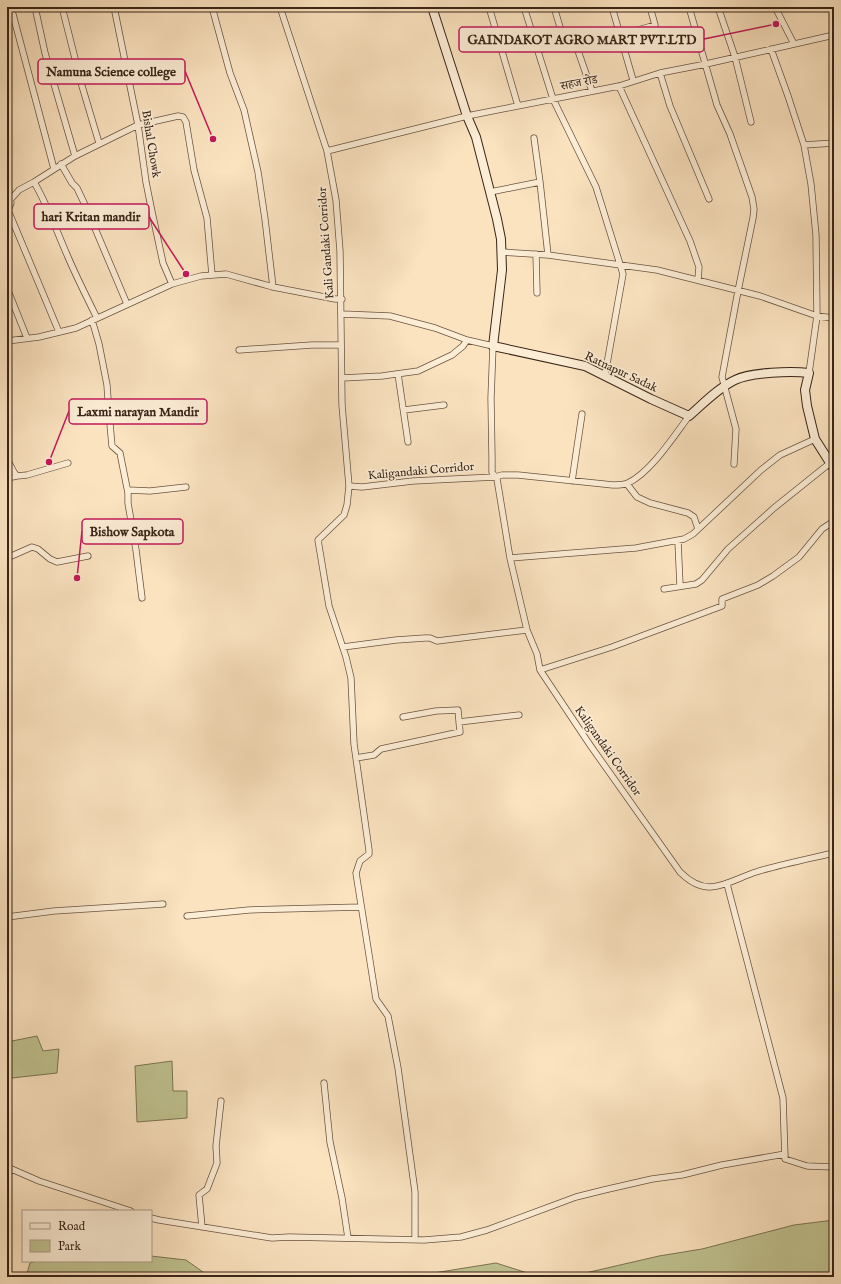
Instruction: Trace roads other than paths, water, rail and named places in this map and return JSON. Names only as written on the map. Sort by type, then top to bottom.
[{"type":"main road","points":[[432,7],[467,116],[476,137],[497,219],[502,252],[502,270],[492,346]]},
{"type":"main road","name":"Ratnapur Sadak","points":[[492,346],[586,366],[651,400],[689,416]]},
{"type":"main road","points":[[689,416],[724,387],[747,376],[795,371],[809,373],[805,390],[807,406],[815,439],[832,466]]},
{"type":"street","points":[[11,7],[54,169]]},
{"type":"street","points":[[35,7],[45,53],[75,156]]},
{"type":"street","points":[[62,7],[82,86],[100,143]]},
{"type":"street","name":"Bishal Chowk","points":[[114,7],[138,126],[151,207],[164,263],[172,284]]},
{"type":"street","points":[[212,7],[230,73],[244,110],[258,172],[265,219],[272,287]]},
{"type":"street","name":"Kali Gandaki Corridor","points":[[280,7],[327,151],[336,200],[342,299],[342,405],[349,486],[347,505],[344,515],[318,540],[332,619],[343,647]]},
{"type":"street","points":[[489,7],[518,106]]},
{"type":"street","points":[[524,7],[552,99],[596,187],[623,274],[605,375]]},
{"type":"street","points":[[554,7],[565,44]]},
{"type":"street","points":[[612,7],[633,80]]},
{"type":"street","points":[[621,35],[655,25],[650,7]]},
{"type":"street","points":[[689,7],[717,105],[730,134],[752,197],[754,209],[722,377],[736,429],[734,464]]},
{"type":"street","points":[[718,7],[735,57],[751,122]]},
{"type":"street","points":[[775,7],[794,44]]},
{"type":"street","name":"सहज रोड","points":[[327,151],[467,116],[619,86],[633,80],[660,73],[834,35]]},
{"type":"street","points":[[538,50],[589,39]]},
{"type":"street","points":[[575,42],[592,91]]},
{"type":"street","points":[[771,48],[804,145],[809,172],[816,235],[818,316],[809,373]]},
{"type":"street","points":[[660,73],[670,106],[709,199]]},
{"type":"street","points":[[619,86],[690,241],[699,267],[698,280]]},
{"type":"street","points":[[11,199],[19,190],[61,164],[100,143],[138,126],[178,116],[183,117],[186,122],[194,170],[206,218],[212,276]]},
{"type":"street","points":[[534,138],[548,255]]},
{"type":"street","points":[[804,145],[834,143]]},
{"type":"street","points":[[61,164],[72,183],[77,188],[86,207],[127,304]]},
{"type":"street","points":[[34,182],[61,237],[68,258],[94,319],[107,385],[108,413],[112,446],[120,453],[128,490],[128,503],[142,598]]},
{"type":"street","points":[[490,192],[540,182]]},
{"type":"street","points":[[7,185],[11,199],[8,210],[59,332]]},
{"type":"street","points":[[502,252],[548,255],[657,270],[760,296],[818,316],[834,318]]},
{"type":"street","points":[[536,254],[537,293]]},
{"type":"street","points":[[7,341],[76,328],[172,284],[201,276],[226,274],[272,287],[342,299]]},
{"type":"street","points":[[7,288],[27,338]]},
{"type":"street","points":[[342,314],[390,316],[435,328],[467,340],[492,346],[492,472],[495,477]]},
{"type":"street","points":[[342,378],[418,371],[452,355],[463,346],[467,340]]},
{"type":"street","points":[[239,350],[312,345],[341,345]]},
{"type":"street","points":[[398,374],[408,442]]},
{"type":"street","points":[[404,410],[444,405]]},
{"type":"street","points":[[572,481],[582,414]]},
{"type":"street","points":[[689,416],[660,455],[642,473],[627,484],[637,497],[650,503],[688,513],[694,517],[698,529]]},
{"type":"street","points":[[510,558],[636,548],[684,539],[693,534],[761,470],[780,455],[815,439]]},
{"type":"street","points":[[7,459],[13,472],[17,476]]},
{"type":"street","points":[[7,478],[27,475],[68,464]]},
{"type":"street","points":[[664,589],[696,584],[702,580],[728,549],[774,508],[832,466]]},
{"type":"street","name":"Kaligandaki Corridor","points":[[349,486],[362,487],[412,481],[495,477],[502,475],[518,475],[613,485],[627,484]]},
{"type":"street","name":"Kaligandaki Corridor","points":[[495,477],[497,479],[510,558],[527,630],[537,654],[540,670],[590,745],[680,872],[687,879],[697,885],[709,887],[727,884],[755,872],[834,853]]},
{"type":"street","points":[[128,490],[150,491],[186,488]]},
{"type":"street","points":[[540,670],[612,647],[722,606],[722,599],[758,585],[774,576],[799,557],[822,529],[834,522]]},
{"type":"street","points":[[678,541],[680,586]]},
{"type":"street","points":[[7,558],[32,547],[38,549],[50,559],[57,562],[88,556]]},
{"type":"street","points":[[415,1240],[415,1192],[398,1068],[388,1016],[376,999],[356,874],[360,862],[369,854],[369,850],[356,758],[351,678],[343,647],[425,638],[430,638],[437,641],[527,630]]},
{"type":"street","points":[[356,758],[374,755],[381,749],[460,732],[458,710],[436,711],[403,717]]},
{"type":"street","points":[[459,722],[519,715]]},
{"type":"street","points":[[727,884],[783,1098],[785,1159],[807,1166],[834,1167]]},
{"type":"street","points":[[7,917],[54,911],[163,904]]},
{"type":"street","points":[[187,916],[249,910],[361,907]]},
{"type":"street","points":[[324,1083],[330,1142],[342,1198],[348,1238]]},
{"type":"street","points":[[202,1227],[199,1196],[207,1189],[217,1163],[216,1146],[221,1101]]},
{"type":"street","points":[[152,1218],[272,1238],[289,1237],[415,1240],[461,1237],[604,1190],[652,1179],[682,1175],[722,1165],[785,1154]]},
{"type":"street","points":[[7,1177],[8,1168],[39,1181],[128,1210]]},
{"type":"place","name":"GAINDAKOT AGRO MART PVT.LTD","points":[[776,24]]},
{"type":"place","name":"Namuna Science college","points":[[213,139]]},
{"type":"place","name":"hari Kritan mandir","points":[[186,274]]},
{"type":"place","name":"Laxmi narayan Mandir","points":[[49,462]]},
{"type":"place","name":"Bishow Sapkota","points":[[77,578]]}]
